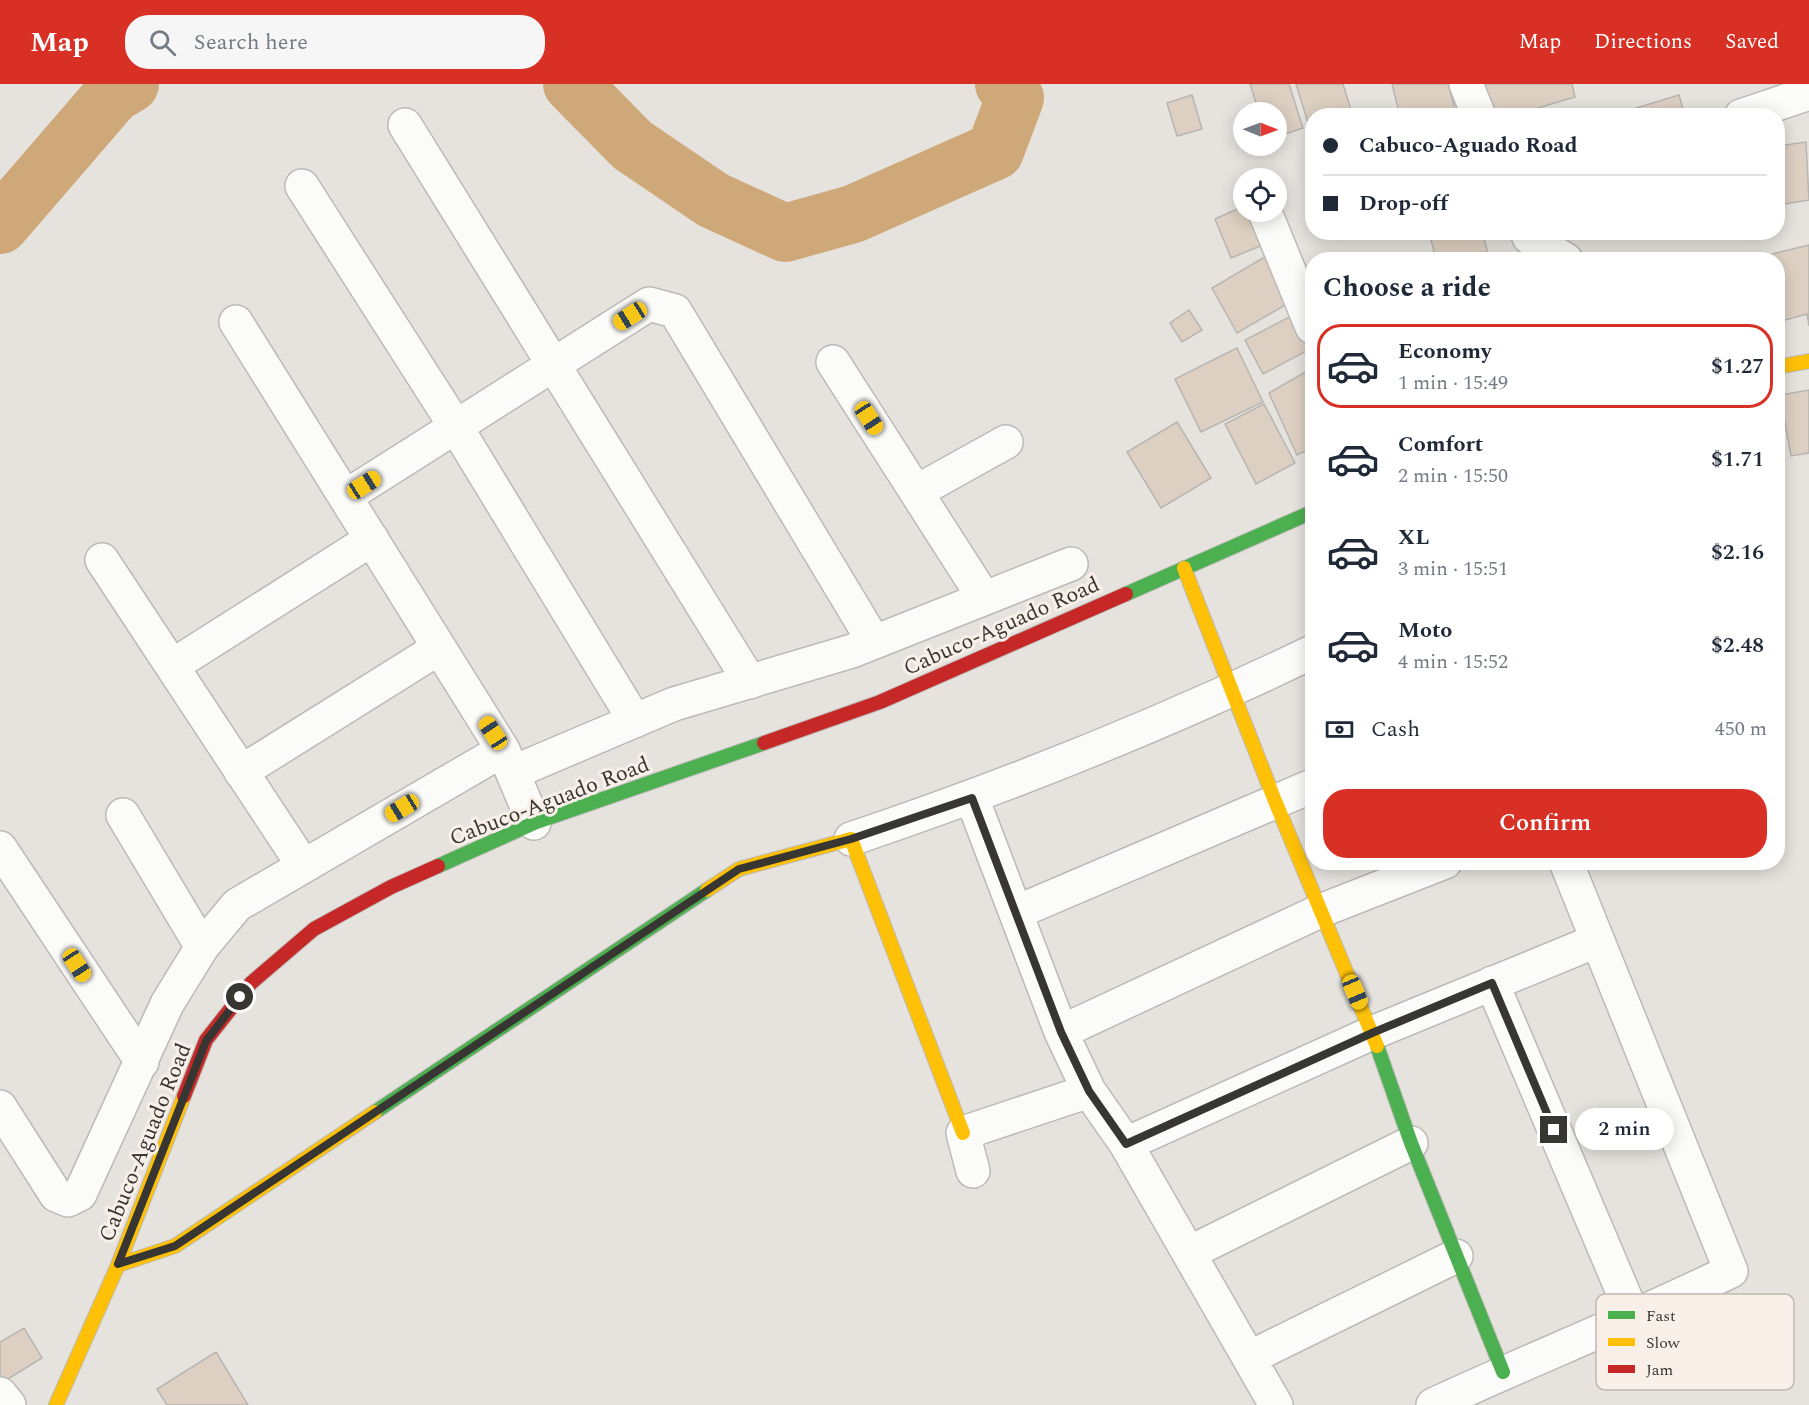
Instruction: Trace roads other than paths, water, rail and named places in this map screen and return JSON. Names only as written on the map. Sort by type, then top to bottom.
[{"type":"street","points":[[1466,84],[1476,108]]},
{"type":"street","points":[[1765,108],[1809,93]]},
{"type":"street","points":[[405,125],[750,681]]},
{"type":"street","points":[[302,186],[456,427],[635,721]]},
{"type":"street","points":[[1269,222],[1305,310]]},
{"type":"street","points":[[1534,240],[1553,252]]},
{"type":"street","points":[[345,497],[649,304],[675,311],[874,642]]},
{"type":"street","points":[[236,322],[509,761],[534,823]]},
{"type":"street","points":[[1785,366],[1809,361]]},
{"type":"street","points":[[833,362],[984,598]]},
{"type":"street","points":[[916,492],[1006,442]]},
{"type":"street","name":"Cabuco-Aguado Road","points":[[56,1405],[118,1264],[206,1041],[251,983],[314,929],[391,887],[534,823],[880,702],[1305,515]]},
{"type":"street","points":[[172,666],[372,539]]},
{"type":"street","points":[[102,560],[303,865]]},
{"type":"street","points":[[0,1107],[56,1195],[68,1200],[80,1194],[167,1004],[202,947],[237,905],[303,865],[509,761],[635,721],[674,704],[874,642],[1071,564]]},
{"type":"street","points":[[1184,568],[1275,801],[1372,1033],[1411,1143],[1503,1372]]},
{"type":"street","points":[[241,772],[439,648]]},
{"type":"street","points":[[118,1264],[175,1246],[739,869],[851,839],[972,798],[1231,691],[1305,655]]},
{"type":"street","points":[[1017,912],[1305,789]]},
{"type":"street","points":[[972,798],[1061,1032],[1089,1091],[1126,1144],[1276,1405]]},
{"type":"street","points":[[123,815],[202,947]]},
{"type":"street","points":[[851,839],[963,1133],[973,1171]]},
{"type":"street","points":[[0,848],[142,1062]]},
{"type":"street","points":[[1061,1032],[1320,911],[1425,870]]},
{"type":"street","points":[[1569,870],[1731,1271],[1684,1294]]},
{"type":"street","points":[[1126,1144],[1372,1033],[1596,941]]},
{"type":"street","points":[[1492,983],[1624,1294]]},
{"type":"street","points":[[963,1133],[1089,1091]]},
{"type":"street","points":[[1189,1253],[1411,1143]]},
{"type":"street","points":[[1250,1358],[1456,1256]]},
{"type":"street","points":[[1433,1405],[1503,1372],[1596,1334]]},
{"type":"street","points":[[0,1394],[9,1405]]},
{"type":"waterway","points":[[0,225],[113,94],[130,84]]},
{"type":"waterway","points":[[572,84],[632,145],[713,200],[785,233],[853,214],[995,151],[1015,98],[1004,84]]}]
